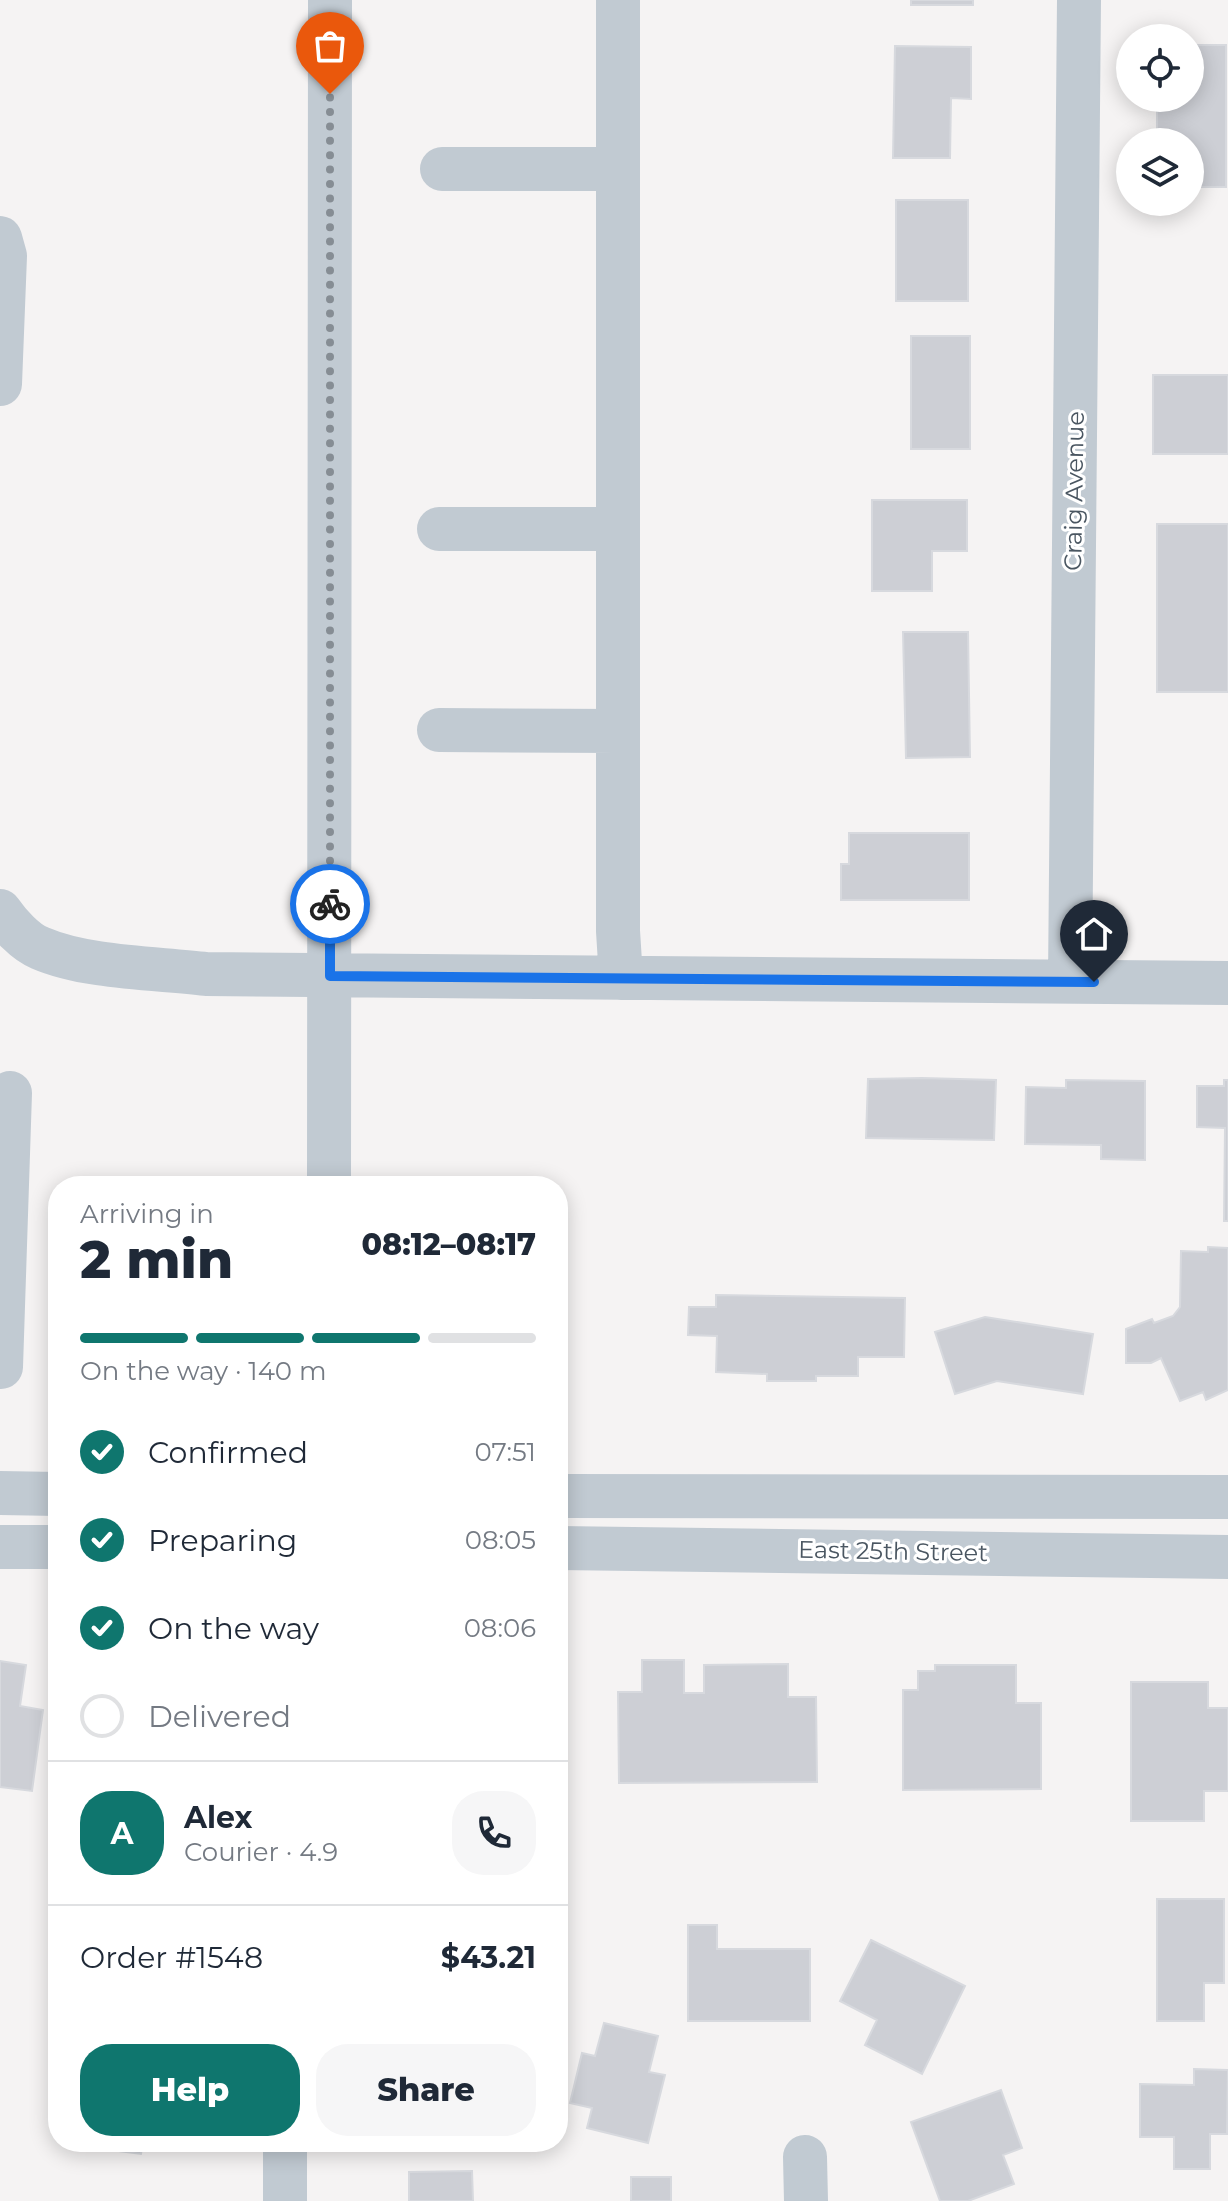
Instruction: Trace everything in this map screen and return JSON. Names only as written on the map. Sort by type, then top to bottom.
[{"type":"street","points":[[329,1176],[330,0]]},
{"type":"street","points":[[618,0],[621,978]]},
{"type":"street","name":"Craig Avenue","points":[[1070,981],[1079,0]]},
{"type":"street","points":[[442,169],[618,169]]},
{"type":"street","points":[[0,238],[5,256],[0,384]]},
{"type":"street","points":[[439,529],[618,529]]},
{"type":"street","points":[[439,730],[618,731]]},
{"type":"street","points":[[2,921],[38,948],[92,961],[206,974],[1228,983]]},
{"type":"street","points":[[1,1367],[4,1160],[10,1093]]},
{"type":"street","points":[[0,1493],[48,1494]]},
{"type":"street","points":[[568,1496],[1228,1497]]},
{"type":"street","points":[[0,1547],[48,1547]]},
{"type":"street","name":"East 25th Street","points":[[568,1548],[1228,1557]]},
{"type":"street","points":[[285,2152],[285,2201]]},
{"type":"street","points":[[805,2157],[806,2201]]},
{"type":"building","points":[[911,0],[973,0],[973,5],[911,5]]},
{"type":"building","points":[[1204,45],[1226,45],[1226,187],[1204,187],[1204,128],[1157,128],[1157,112],[1204,112]]},
{"type":"building","points":[[895,46],[971,47],[971,99],[951,98],[950,158],[893,158]]},
{"type":"building","points":[[896,200],[968,200],[968,301],[896,301]]},
{"type":"building","points":[[911,336],[970,336],[970,449],[911,449]]},
{"type":"building","points":[[1153,375],[1228,375],[1228,454],[1153,454]]},
{"type":"building","points":[[872,500],[967,500],[967,551],[932,551],[932,591],[872,591]]},
{"type":"building","points":[[1157,524],[1228,524],[1228,692],[1157,692]]},
{"type":"building","points":[[903,632],[968,632],[970,757],[906,758]]},
{"type":"building","points":[[849,833],[969,833],[969,900],[841,900],[841,864],[849,864]]},
{"type":"building","points":[[868,1079],[996,1080],[994,1140],[866,1138]]},
{"type":"building","points":[[1066,1080],[1145,1081],[1145,1160],[1101,1159],[1101,1145],[1025,1144],[1026,1087],[1066,1088]]},
{"type":"building","points":[[1224,1080],[1228,1080],[1228,1221],[1224,1221],[1225,1128],[1197,1127],[1197,1086],[1224,1086]]},
{"type":"building","points":[[1208,1247],[1228,1248],[1228,1390],[1206,1400],[1203,1392],[1180,1401],[1161,1358],[1151,1363],[1126,1363],[1126,1329],[1152,1319],[1154,1323],[1173,1316],[1180,1307],[1181,1251],[1208,1252]]},
{"type":"building","points":[[716,1295],[905,1298],[904,1357],[858,1357],[858,1376],[816,1376],[816,1381],[767,1381],[767,1374],[716,1372],[717,1336],[688,1335],[689,1307],[716,1307]]},
{"type":"building","points":[[985,1317],[1093,1334],[1083,1394],[997,1381],[955,1394],[935,1332]]},
{"type":"building","points":[[642,1660],[684,1660],[684,1693],[704,1693],[704,1665],[788,1664],[788,1697],[816,1697],[817,1782],[619,1783],[618,1692],[642,1692]]},
{"type":"building","points":[[0,1661],[26,1665],[20,1706],[43,1710],[32,1791],[0,1787]]},
{"type":"building","points":[[935,1665],[1016,1665],[1016,1703],[1041,1703],[1041,1789],[903,1790],[903,1690],[918,1690],[918,1671],[935,1671]]},
{"type":"building","points":[[1131,1682],[1208,1682],[1208,1708],[1228,1708],[1228,1791],[1204,1791],[1204,1821],[1131,1821]]},
{"type":"building","points":[[1157,1899],[1224,1899],[1224,1983],[1204,1983],[1204,2021],[1157,2021]]},
{"type":"building","points":[[688,1925],[717,1925],[717,1949],[810,1949],[810,2021],[688,2021]]},
{"type":"building","points":[[871,1940],[965,1986],[922,2074],[865,2045],[877,2020],[840,2001]]},
{"type":"building","points":[[604,2023],[658,2036],[649,2072],[665,2075],[648,2143],[587,2128],[592,2108],[570,2103],[582,2053],[595,2056]]},
{"type":"building","points":[[1194,2069],[1228,2070],[1227,2134],[1210,2134],[1210,2169],[1174,2169],[1174,2137],[1140,2137],[1140,2084],[1194,2085]]},
{"type":"building","points":[[1001,2090],[1022,2148],[1003,2155],[1014,2184],[968,2201],[940,2201],[911,2122]]},
{"type":"building","points":[[472,2171],[473,2201],[409,2201],[409,2172]]},
{"type":"building","points":[[631,2177],[671,2177],[671,2201],[631,2201]]},
{"type":"way so far","points":[[330,94],[330,904]]},
{"type":"route","points":[[330,904],[330,976],[1094,982]]}]
